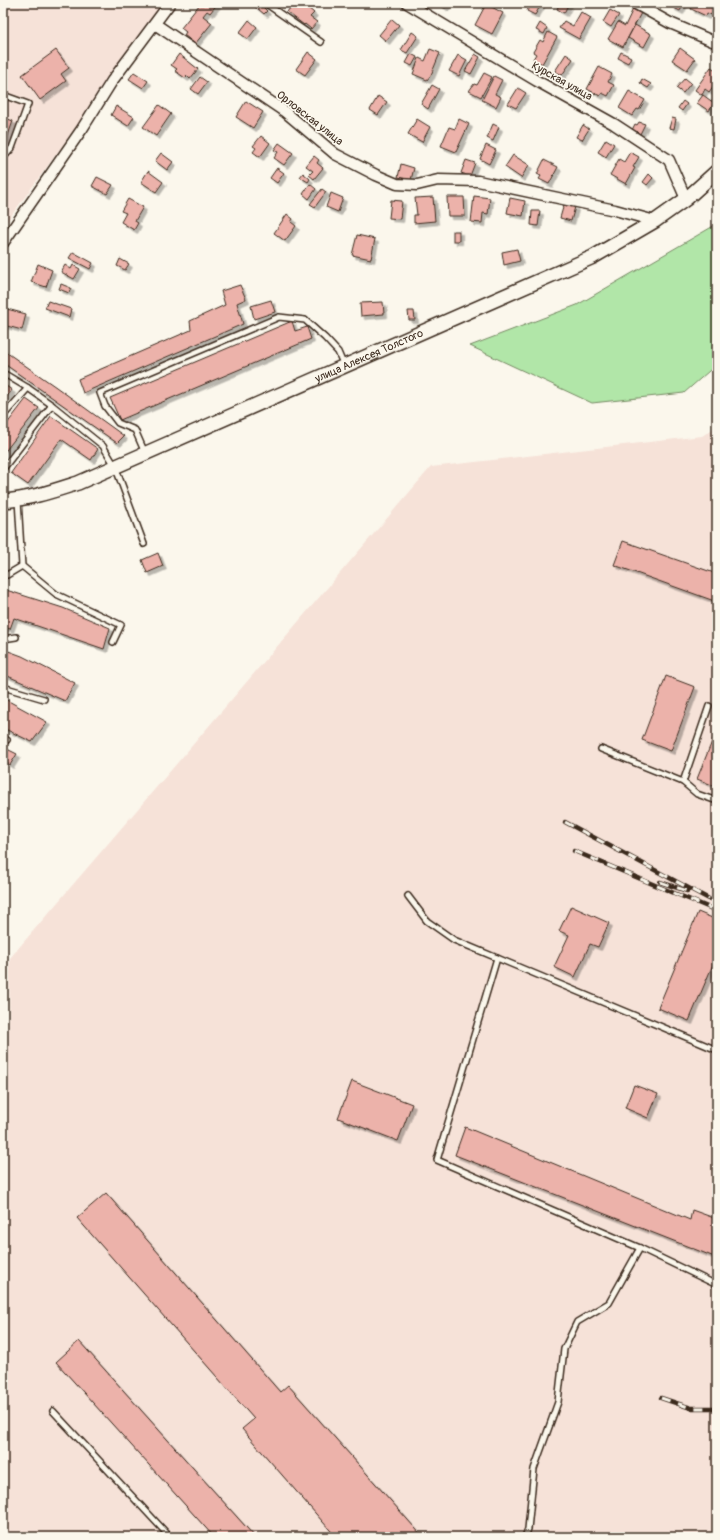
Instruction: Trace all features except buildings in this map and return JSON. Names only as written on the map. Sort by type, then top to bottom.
[{"type":"street","points":[[3,243],[82,129],[112,81],[170,3]]},
{"type":"street","name":"Курская улица","points":[[407,3],[537,81],[614,124],[669,160],[686,199]]},
{"type":"street","points":[[634,3],[670,23],[717,43]]},
{"type":"street","name":"Орловская улица","points":[[155,24],[284,112],[335,154],[397,184],[417,184],[438,180],[478,181],[615,210],[655,221]]},
{"type":"street","name":"улица Алексея Толстого","points":[[3,501],[40,496],[78,483],[593,257],[655,221],[686,199],[717,171]]},
{"type":"lane","points":[[265,3],[321,42]]},
{"type":"lane","points":[[3,95],[28,104],[12,148],[3,158]]},
{"type":"lane","points":[[145,453],[135,430],[118,423],[105,406],[100,392],[280,317],[305,320],[338,352],[344,366]]},
{"type":"lane","points":[[3,373],[52,405],[103,446],[115,466],[144,544]]},
{"type":"lane","points":[[3,416],[28,388]]},
{"type":"lane","points":[[3,469],[52,405]]},
{"type":"lane","points":[[18,500],[22,566],[56,594],[121,625],[113,642]]},
{"type":"lane","points":[[3,575],[7,575],[22,566]]},
{"type":"lane","points":[[3,639],[16,637]]},
{"type":"lane","points":[[3,687],[44,700]]},
{"type":"lane","points":[[683,782],[709,706]]},
{"type":"lane","points":[[601,749],[683,782],[697,794],[717,801]]},
{"type":"lane","points":[[408,896],[427,921],[454,940],[717,1050]]},
{"type":"lane","points":[[497,958],[437,1160],[640,1248],[717,1285]]},
{"type":"lane","points":[[525,1537],[528,1529],[534,1469],[558,1402],[564,1349],[576,1322],[608,1303],[640,1248]]},
{"type":"lane","points":[[53,1411],[170,1537]]},
{"type":"shaded area","points":[[3,3],[167,3],[3,227]]},
{"type":"shaded area","points":[[717,426],[717,1537],[3,1537],[3,1399],[10,958],[431,467],[702,436]]},
{"type":"green space","points":[[717,224],[717,364],[684,393],[592,403],[470,346],[577,305]]},
{"type":"railway","points":[[565,822],[709,899]]},
{"type":"railway","points":[[574,851],[717,911]]},
{"type":"railway","points":[[660,882],[687,891]]},
{"type":"railway","points":[[661,1398],[691,1408],[717,1408]]}]
